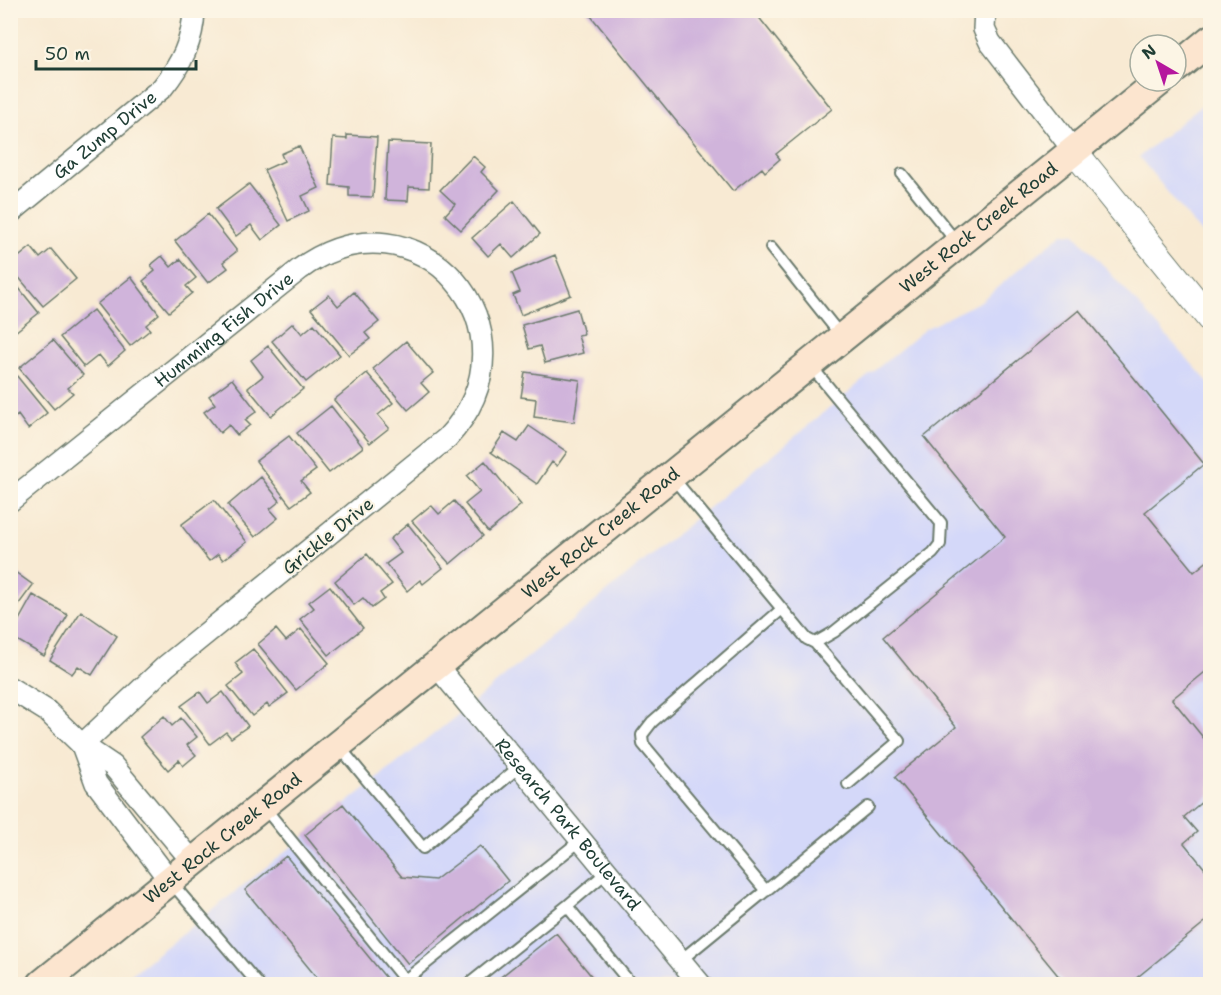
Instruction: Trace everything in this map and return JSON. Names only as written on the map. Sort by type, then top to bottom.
[{"type":"main road","points":[[1188,58],[1210,40]]},
{"type":"main road","name":"West Rock Creek Road","points":[[42,984],[1145,93]]},
{"type":"street","name":"Ga Zump Drive","points":[[10,213],[162,88],[184,55],[191,38],[194,10]]},
{"type":"street","points":[[985,10],[984,29],[990,42],[1074,151],[1210,319]]},
{"type":"street","name":"Humming Fish Drive","points":[[10,501],[315,259],[359,244],[406,247],[425,255],[445,270],[459,286]]},
{"type":"street","name":"Grickle Drive","points":[[82,745],[166,666],[411,470],[460,424],[480,386],[484,349],[481,328],[459,286]]},
{"type":"street","name":"Research Park Boulevard","points":[[436,665],[607,872],[688,976]]},
{"type":"street","points":[[10,688],[47,711],[82,745],[113,766],[193,862]]},
{"type":"street","points":[[82,745],[96,783],[170,881]]},
{"type":"lane","points":[[902,174],[958,244]]},
{"type":"lane","points":[[771,248],[842,338]]},
{"type":"lane","points":[[809,364],[941,523],[942,533],[940,544],[933,553],[834,632],[815,643]]},
{"type":"lane","points":[[671,475],[807,639],[815,643],[899,741],[848,784]]},
{"type":"lane","points":[[766,891],[643,744],[642,735],[651,722],[782,609]]},
{"type":"lane","points":[[338,745],[423,848],[520,766]]},
{"type":"lane","points":[[263,805],[406,983],[581,840]]},
{"type":"lane","points":[[688,976],[766,891],[868,807]]},
{"type":"lane","points":[[469,984],[607,872]]},
{"type":"lane","points":[[170,881],[258,984]]},
{"type":"lane","points":[[567,906],[631,984]]},
{"type":"shaded area","points":[[1210,98],[1210,244],[1139,157]]},
{"type":"shaded area","points":[[1063,233],[1075,234],[1210,384],[1210,984],[119,984],[454,718],[925,329],[981,301]]},
{"type":"building","points":[[586,10],[753,10],[832,109],[776,154],[780,159],[765,172],[762,168],[733,191]]},
{"type":"building","points":[[347,135],[377,137],[373,197],[349,196],[349,187],[330,185],[333,138],[347,139]]},
{"type":"building","points":[[388,142],[431,144],[429,188],[409,187],[408,201],[385,200]]},
{"type":"building","points":[[299,146],[319,188],[302,196],[309,211],[288,221],[264,170],[284,161],[281,154]]},
{"type":"building","points":[[473,156],[485,167],[481,172],[499,190],[461,230],[445,215],[455,204],[440,190]]},
{"type":"building","points":[[249,184],[281,225],[262,240],[251,225],[236,236],[216,209]]},
{"type":"building","points":[[514,201],[540,234],[513,258],[501,244],[488,256],[472,238]]},
{"type":"building","points":[[208,214],[237,251],[223,262],[228,268],[208,283],[175,241]]},
{"type":"building","points":[[31,247],[40,258],[51,249],[76,279],[43,306],[10,267],[10,264]]},
{"type":"building","points":[[555,255],[571,295],[521,315],[513,295],[520,292],[512,273]]},
{"type":"building","points":[[162,256],[171,267],[180,259],[196,278],[186,286],[192,293],[169,312],[143,281],[155,271],[151,265]]},
{"type":"building","points":[[10,277],[39,313],[10,336]]},
{"type":"building","points":[[131,277],[159,314],[146,325],[150,330],[130,346],[97,304]]},
{"type":"building","points":[[354,292],[379,322],[365,333],[370,339],[349,355],[311,309],[329,295],[338,306]]},
{"type":"building","points":[[577,309],[584,334],[578,335],[583,353],[545,363],[540,346],[529,349],[522,325]]},
{"type":"building","points":[[93,310],[125,351],[108,366],[99,355],[84,367],[60,337]]},
{"type":"building","points":[[1079,310],[1204,464],[1145,512],[1194,572],[1210,559],[1210,668],[1172,699],[1210,746],[1210,795],[1184,817],[1197,832],[1184,843],[1210,875],[1210,918],[1129,984],[1065,984],[895,777],[956,727],[883,637],[1005,537],[924,437]]},
{"type":"building","points":[[293,323],[302,334],[314,324],[340,355],[306,382],[272,341]]},
{"type":"building","points":[[53,340],[83,375],[68,388],[73,393],[54,409],[19,368]]},
{"type":"building","points":[[406,341],[433,373],[421,383],[429,392],[408,410],[373,369]]},
{"type":"building","points":[[268,346],[303,389],[271,416],[248,388],[263,376],[251,360]]},
{"type":"building","points":[[525,372],[580,380],[574,422],[534,417],[536,399],[521,397]]},
{"type":"building","points":[[367,373],[393,403],[378,415],[389,428],[370,443],[334,400]]},
{"type":"building","points":[[16,375],[47,413],[28,429],[18,415],[10,421],[10,380]]},
{"type":"building","points":[[232,379],[257,411],[245,420],[250,425],[237,435],[229,425],[220,433],[204,412],[215,404],[209,396]]},
{"type":"building","points":[[331,406],[363,447],[329,473],[297,433]]},
{"type":"building","points":[[529,426],[567,452],[557,466],[552,462],[537,484],[491,452],[504,433],[518,442]]},
{"type":"building","points":[[289,436],[316,470],[301,481],[310,492],[291,506],[256,461]]},
{"type":"building","points":[[485,461],[521,505],[488,532],[465,504],[480,492],[467,476]]},
{"type":"building","points":[[261,477],[280,501],[270,509],[278,518],[255,537],[228,505]]},
{"type":"building","points":[[214,500],[247,542],[223,560],[218,554],[209,561],[181,525]]},
{"type":"building","points":[[454,501],[483,536],[450,564],[412,521],[431,505],[439,514]]},
{"type":"building","points":[[408,524],[443,568],[423,584],[420,580],[407,591],[386,564],[401,553],[390,539]]},
{"type":"building","points":[[367,554],[392,584],[380,593],[384,599],[372,608],[363,598],[354,605],[335,581]]},
{"type":"building","points":[[10,563],[14,565],[11,569],[33,585],[10,616]]},
{"type":"building","points":[[330,586],[363,628],[329,655],[300,619],[314,608],[309,602]]},
{"type":"building","points":[[33,595],[68,615],[44,656],[10,636]]},
{"type":"building","points":[[81,611],[117,636],[92,675],[78,666],[72,674],[50,660]]},
{"type":"building","points":[[276,629],[286,641],[301,629],[329,663],[296,690],[258,644]]},
{"type":"building","points":[[253,649],[288,693],[269,707],[267,704],[252,716],[228,686],[243,674],[235,663]]},
{"type":"building","points":[[200,692],[208,703],[223,692],[248,726],[231,738],[226,732],[210,744],[181,706]]},
{"type":"building","points":[[164,716],[172,726],[181,718],[197,737],[187,745],[196,755],[183,766],[179,760],[168,770],[140,737]]},
{"type":"building","points":[[343,804],[402,877],[435,880],[480,846],[508,881],[408,964],[305,835]]},
{"type":"building","points":[[286,856],[391,984],[322,984],[245,890]]},
{"type":"building","points":[[556,933],[598,984],[492,984]]}]
